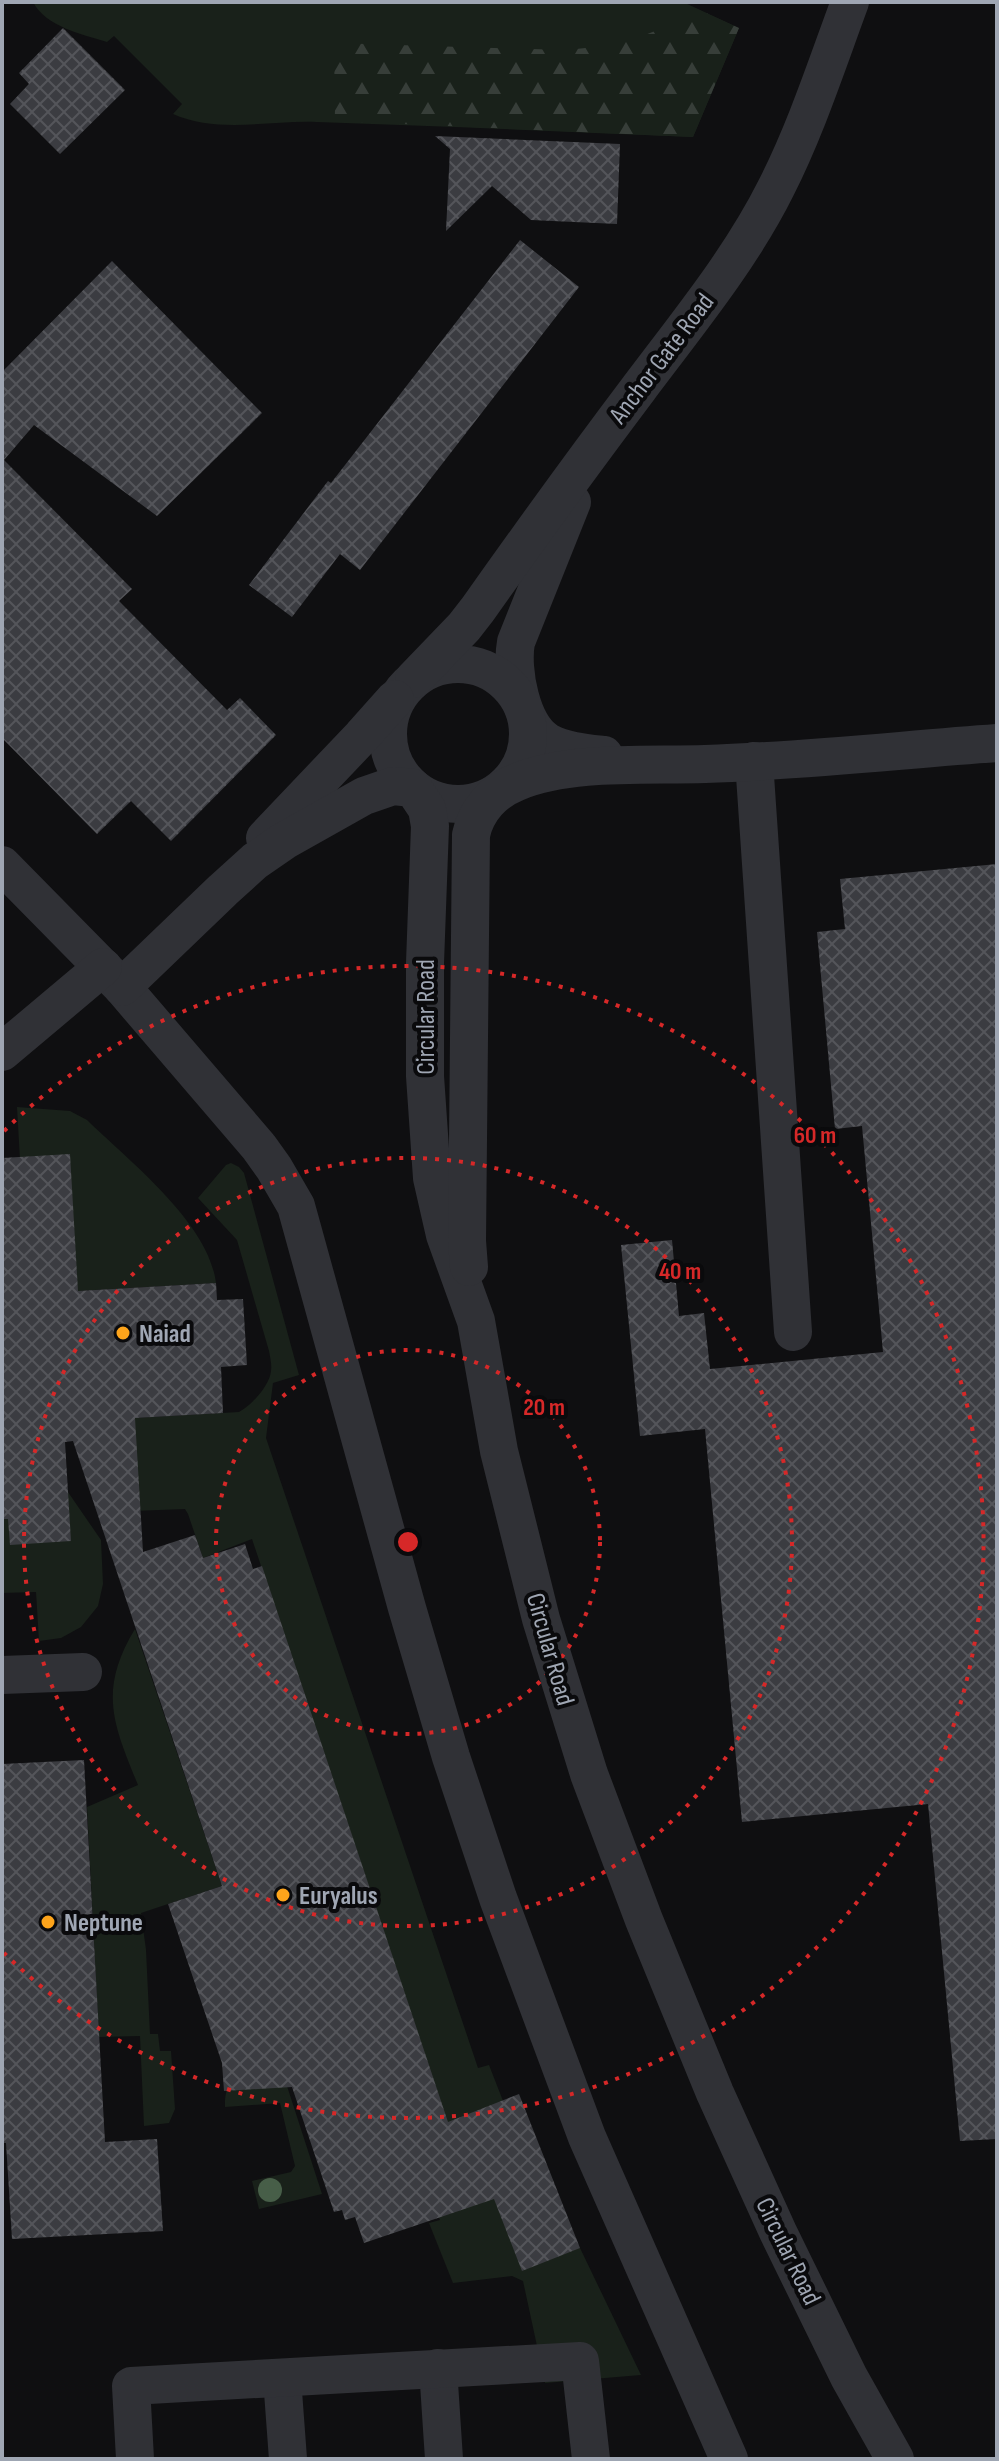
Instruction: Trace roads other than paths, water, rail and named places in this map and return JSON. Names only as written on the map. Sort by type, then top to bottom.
[{"type":"lane","name":"Anchor Gate Road","points":[[223,890],[282,819],[464,627],[714,288],[776,189],[850,2]]},
{"type":"lane","points":[[476,1321],[467,1241],[471,835],[481,808],[517,772],[527,748],[529,735],[516,677],[516,642],[568,510],[602,438]]},
{"type":"lane","points":[[707,764],[619,757],[559,746],[544,740],[518,698],[502,679],[480,667],[465,664],[439,666],[409,684],[391,713],[387,741],[396,767],[413,788],[424,796],[451,804],[477,802],[515,782],[557,771],[707,764],[997,743]]},
{"type":"lane","points":[[754,761],[793,1332]]},
{"type":"lane","points":[[2,1052],[113,977],[284,841],[326,816],[383,789],[403,785],[413,788]]},
{"type":"lane","name":"Circular Road","points":[[413,788],[427,809],[430,826],[425,1076],[432,1178],[445,1235],[476,1321],[507,1488],[544,1631],[589,1774],[644,1920],[722,2107],[778,2232],[895,2459]]},
{"type":"lane","points":[[2,865],[113,977],[259,1147],[296,1206],[410,1621],[451,1757],[503,1911],[587,2137],[729,2459]]},
{"type":"lane","points":[[2,1675],[83,1672]]},
{"type":"lane","points":[[135,2459],[131,2386],[580,2361],[591,2459]]},
{"type":"lane","points":[[438,2368],[444,2459]]},
{"type":"lane","points":[[282,2378],[288,2459]]},
{"type":"place","name":"Naiad","points":[[123,1333]]},
{"type":"place","name":"Euryalus","points":[[283,1895]]},
{"type":"place","name":"Neptune","points":[[48,1922]]}]
